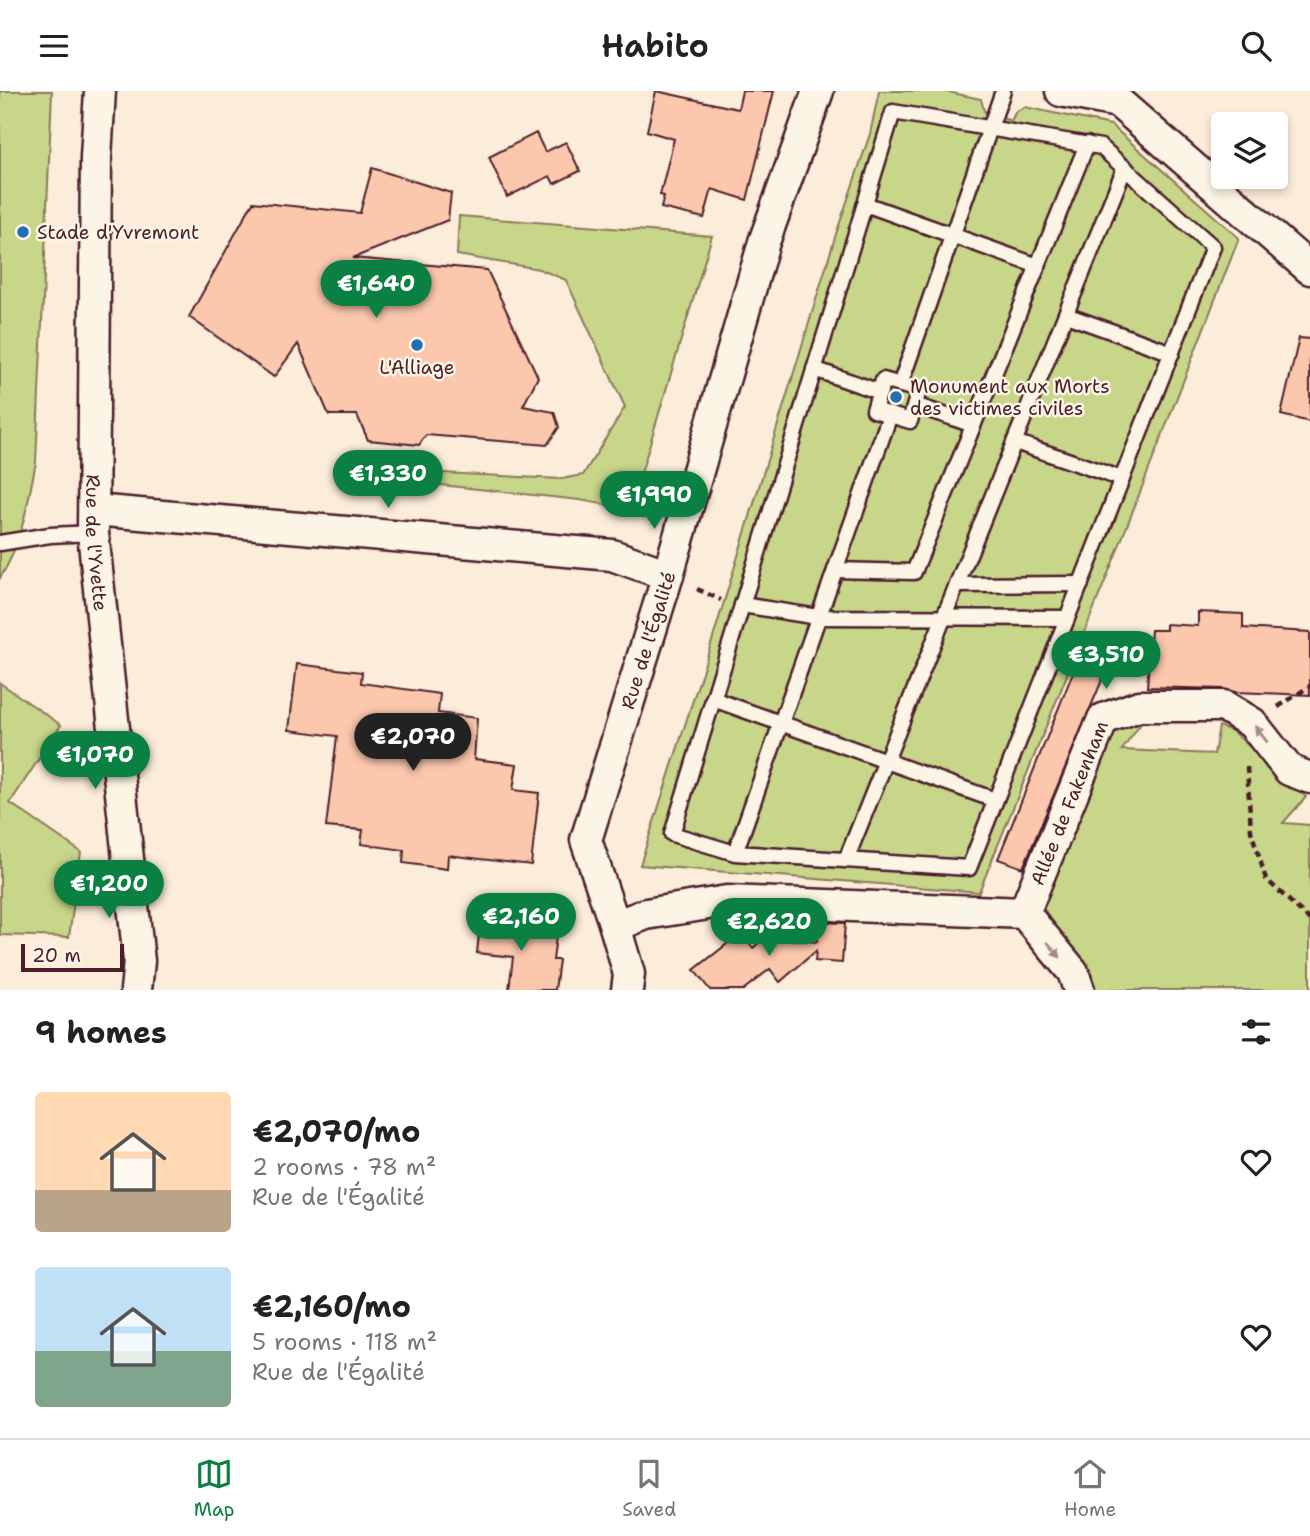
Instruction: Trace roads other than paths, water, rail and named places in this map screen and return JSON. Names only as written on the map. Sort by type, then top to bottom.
[{"type":"street","name":"Rue de l'Yvette","points":[[100,91],[96,157],[94,521],[139,961],[136,990]]},
{"type":"street","name":"Rue de l'Égalité","points":[[628,982],[615,926],[586,840],[668,575],[764,242],[818,91]]},
{"type":"street","points":[[1061,91],[1118,97],[1310,269]]},
{"type":"street","points":[[94,521],[612,555],[668,575]]},
{"type":"street","name":"Allée de Fakenham","points":[[1024,913],[1103,719],[1139,706],[1224,706],[1252,723],[1289,770],[1310,778]]},
{"type":"street","points":[[615,926],[646,914],[727,901],[1024,913],[1073,972],[1079,990]]},
{"type":"lane","points":[[900,385],[1003,91]]},
{"type":"lane","points":[[893,113],[990,127],[1101,147],[1213,247],[969,868],[735,853],[671,834],[893,113]]},
{"type":"lane","points":[[835,570],[914,572],[1087,144]]},
{"type":"lane","points":[[846,860],[1125,167]]},
{"type":"lane","points":[[865,204],[1038,266]]},
{"type":"lane","points":[[1066,315],[1172,353]]},
{"type":"lane","points":[[814,369],[880,392]]},
{"type":"lane","points":[[883,380],[900,385],[919,390],[910,421],[874,410],[883,380]]},
{"type":"lane","points":[[915,405],[973,425]]},
{"type":"lane","points":[[735,853],[890,415]]},
{"type":"lane","points":[[1014,442],[1122,479]]},
{"type":"lane","points":[[0,543],[50,535],[94,521]]},
{"type":"lane","points":[[957,585],[1081,584]]},
{"type":"lane","points":[[742,605],[818,617],[1067,618]]},
{"type":"lane","points":[[713,699],[995,800]]},
{"type":"place","name":"Stade d'Yvremont","points":[[23,232]]},
{"type":"place","name":"L'Alliage","points":[[417,345]]},
{"type":"place","name":"Monument aux Morts des victimes civiles","points":[[896,397]]}]
